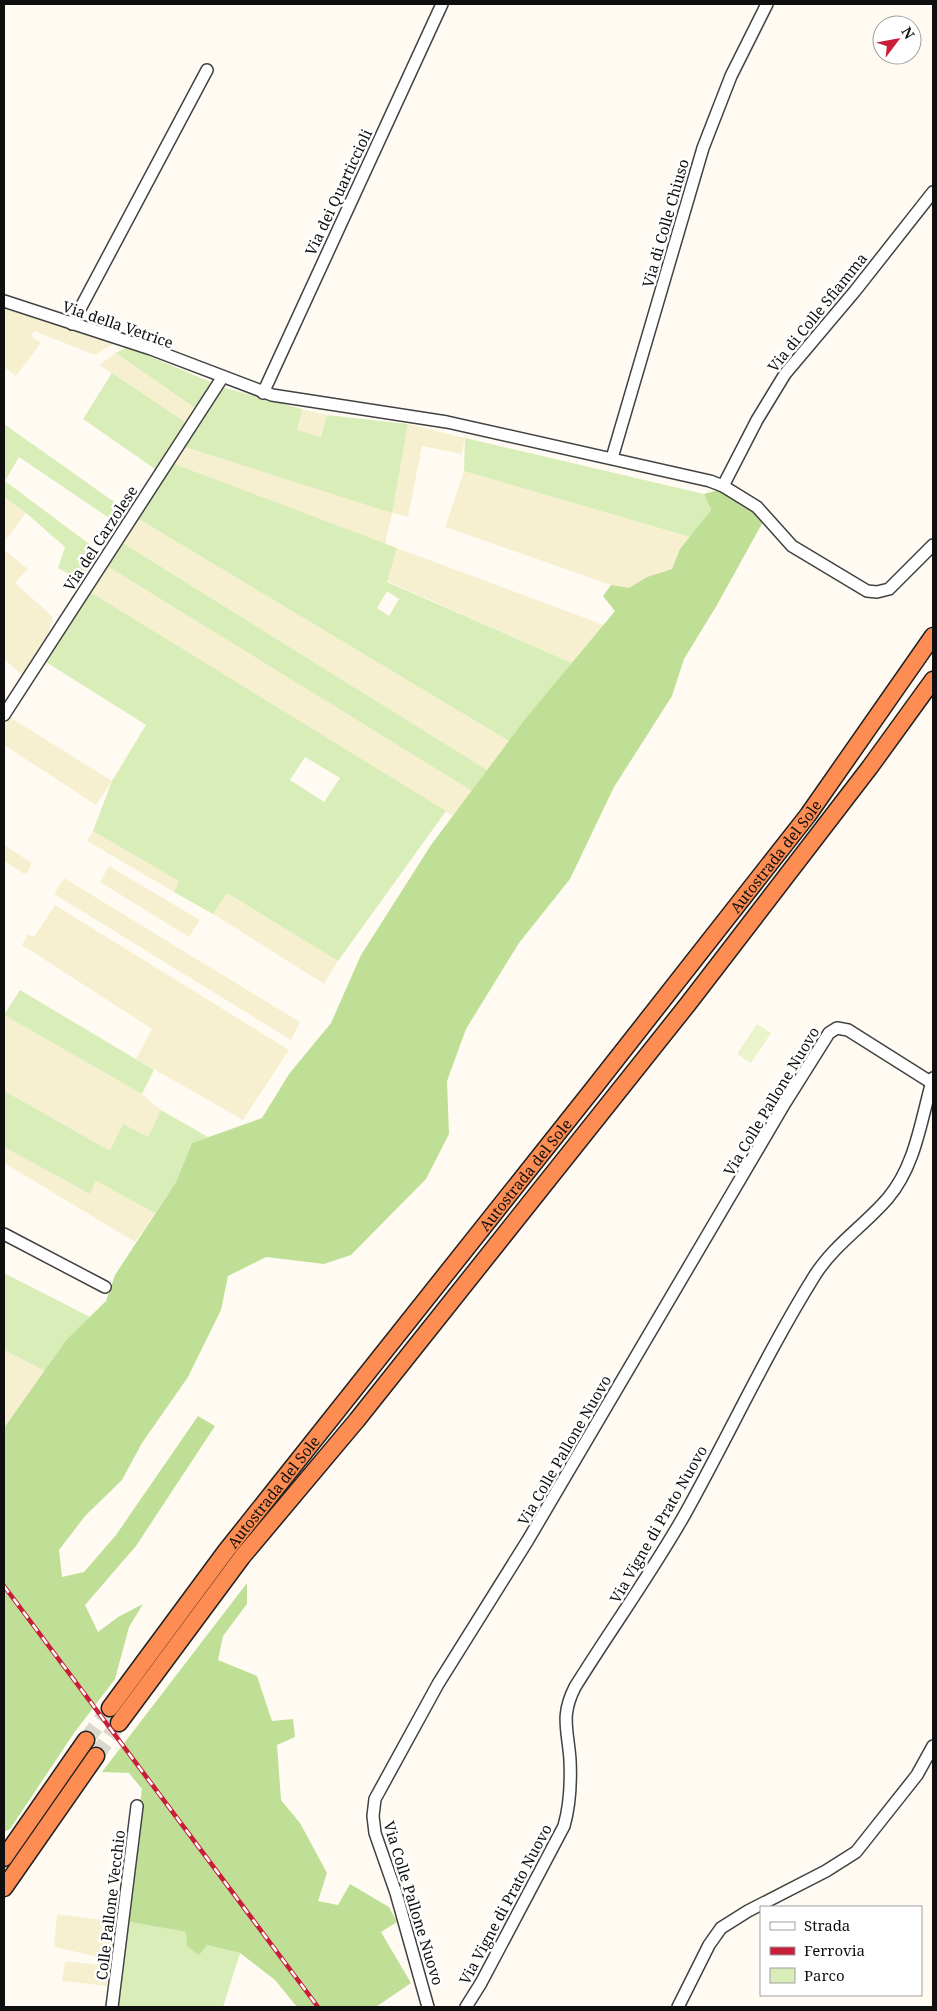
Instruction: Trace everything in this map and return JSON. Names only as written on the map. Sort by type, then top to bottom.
[{"type":"highway","name":"Autostrada del Sole","points":[[110,1708],[226,1551],[808,815],[933,636]]},
{"type":"highway","name":"Autostrada del Sole","points":[[119,1723],[242,1557],[357,1420],[688,1004],[870,767],[933,680]]},
{"type":"highway","points":[[4,1858],[86,1740]]},
{"type":"highway","points":[[4,1888],[96,1756]]},
{"type":"street","name":"Via dei Quarticcioli","points":[[263,393],[442,4]]},
{"type":"street","name":"Via di Colle Chiuso","points":[[612,458],[703,148],[731,76],[767,4]]},
{"type":"street","points":[[72,324],[207,70]]},
{"type":"street","name":"Via di Colle Sfiamma","points":[[723,486],[757,420],[785,374],[855,291],[933,192]]},
{"type":"street","name":"Via della Vetrice","points":[[4,302],[151,349],[263,393],[321,404],[447,422],[693,476],[723,486]]},
{"type":"street","name":"Via del Carzolese","points":[[4,715],[222,378]]},
{"type":"street","points":[[723,486],[757,507],[792,546],[858,587],[877,592],[889,589],[933,545]]},
{"type":"street","name":"Via Colle Pallone Nuovo","points":[[428,2007],[396,1893],[373,1824],[375,1799],[399,1754],[438,1684],[528,1540],[785,1103],[829,1033],[838,1028],[848,1030],[932,1081]]},
{"type":"street","name":"Via Vigne di Prato Nuovo","points":[[466,2007],[481,1983],[564,1826],[570,1783],[565,1715],[575,1687],[651,1572],[816,1273],[842,1243],[887,1199],[898,1184],[920,1129],[932,1081]]},
{"type":"street","points":[[4,1234],[105,1288]]},
{"type":"street","points":[[678,2007],[709,1945],[721,1928],[748,1911],[826,1871],[856,1852],[916,1775],[933,1746]]},
{"type":"street","name":"Colle Pallone Vecchio","points":[[112,2007],[137,1806]]},
{"type":"shaded area","points":[[4,307],[115,343],[95,355],[34,331],[31,336],[41,343],[16,376],[4,367]]},
{"type":"shaded area","points":[[116,353],[195,408],[185,422],[99,365]]},
{"type":"shaded area","points":[[302,409],[327,415],[321,437],[296,430]]},
{"type":"shaded area","points":[[408,424],[465,438],[462,454],[422,446],[408,517],[392,513],[385,544],[172,463],[182,446],[392,512]]},
{"type":"shaded area","points":[[464,471],[690,537],[680,549],[672,569],[647,577],[629,589],[611,585],[445,527]]},
{"type":"shaded area","points":[[4,497],[26,513],[4,542]]},
{"type":"shaded area","points":[[137,518],[509,741],[487,770],[123,543]]},
{"type":"shaded area","points":[[397,548],[604,625],[572,663],[387,581]]},
{"type":"shaded area","points":[[4,550],[28,569],[15,583],[53,617],[48,633],[22,675],[4,659]]},
{"type":"shaded area","points":[[107,566],[472,791],[453,816],[90,592]]},
{"type":"shaded area","points":[[8,716],[112,781],[96,805],[4,745],[4,724]]},
{"type":"shaded area","points":[[93,831],[180,881],[174,892],[87,841]]},
{"type":"shaded area","points":[[4,845],[32,863],[26,875],[4,861]]},
{"type":"shaded area","points":[[109,866],[200,920],[189,937],[100,882]]},
{"type":"shaded area","points":[[64,878],[300,1022],[291,1040],[54,894]]},
{"type":"shaded area","points":[[227,893],[338,961],[324,984],[213,914]]},
{"type":"shaded area","points":[[55,905],[289,1050],[243,1120],[136,1059],[152,1029],[22,945],[28,934],[34,937]]},
{"type":"shaded area","points":[[4,1015],[142,1094],[161,1110],[148,1137],[110,1151],[4,1090]]},
{"type":"shaded area","points":[[4,1147],[90,1194],[96,1181],[155,1213],[135,1242],[4,1163]]},
{"type":"shaded area","points":[[4,1350],[45,1371],[4,1428]]},
{"type":"shaded area","points":[[57,1914],[118,1922],[113,1960],[54,1947]]},
{"type":"shaded area","points":[[65,1961],[109,1966],[107,1986],[62,1981]]},
{"type":"green space","points":[[127,347],[211,382],[195,408],[116,353]]},
{"type":"green space","points":[[112,373],[185,422],[155,469],[83,419]]},
{"type":"green space","points":[[222,387],[302,409],[297,430],[321,437],[327,415],[408,424],[392,513],[182,446]]},
{"type":"green space","points":[[4,424],[127,511],[118,524],[19,457],[5,481],[100,552],[80,580],[58,568],[65,547],[26,513],[4,497]]},
{"type":"green space","points":[[465,438],[704,494],[711,510],[690,537],[464,471]]},
{"type":"green space","points":[[172,463],[397,548],[387,582],[572,663],[509,741],[137,518]],"holes":[[[387,591],[399,599],[389,616],[377,608]]]},
{"type":"green space","points":[[722,489],[764,520],[717,605],[684,659],[672,696],[614,787],[570,879],[519,943],[466,1029],[447,1081],[449,1134],[426,1179],[351,1255],[324,1264],[266,1257],[228,1276],[221,1310],[188,1377],[142,1443],[122,1480],[85,1516],[59,1550],[62,1577],[84,1572],[116,1535],[198,1416],[215,1426],[136,1546],[85,1605],[98,1632],[118,1617],[143,1604],[129,1627],[115,1679],[74,1733],[10,1829],[4,1832],[4,1428],[67,1339],[106,1301],[115,1275],[176,1182],[192,1143],[262,1118],[289,1074],[331,1023],[361,955],[431,845],[526,718],[615,611],[603,596],[611,585],[629,588],[647,577],[672,569],[680,549],[711,510],[704,494]]},
{"type":"green space","points":[[123,543],[487,770],[472,791],[107,566]]},
{"type":"green space","points":[[90,592],[446,811],[338,961],[227,893],[213,914],[174,892],[179,881],[93,831],[112,781],[146,725],[46,662]],"holes":[[[305,757],[340,778],[324,802],[290,780]]]},
{"type":"green space","points":[[20,990],[154,1070],[142,1094],[4,1015]]},
{"type":"green space","points":[[757,1024],[771,1033],[751,1063],[737,1054]]},
{"type":"green space","points":[[5,1091],[110,1151],[123,1124],[148,1137],[161,1110],[208,1137],[192,1143],[176,1182],[155,1213],[96,1181],[90,1194],[4,1147]]},
{"type":"green space","points":[[4,1273],[90,1317],[67,1339],[45,1371],[4,1350]]},
{"type":"green space","points":[[247,1583],[247,1604],[223,1636],[218,1660],[257,1676],[272,1721],[293,1719],[295,1737],[277,1745],[281,1800],[300,1823],[327,1873],[318,1901],[338,1905],[350,1884],[389,1907],[397,1922],[381,1932],[411,1983],[376,2007],[297,2007],[275,1980],[240,1953],[207,1945],[199,1955],[187,1946],[186,1932],[125,1921],[142,1789],[129,1773],[102,1772]]},
{"type":"green space","points":[[125,1921],[186,1932],[206,1945],[240,1953],[223,2007],[118,2007]]},
{"type":"tunnel","points":[[86,1740],[110,1708]]},
{"type":"tunnel","points":[[96,1756],[119,1723]]},
{"type":"railway","points":[[4,1586],[318,2007]]}]
